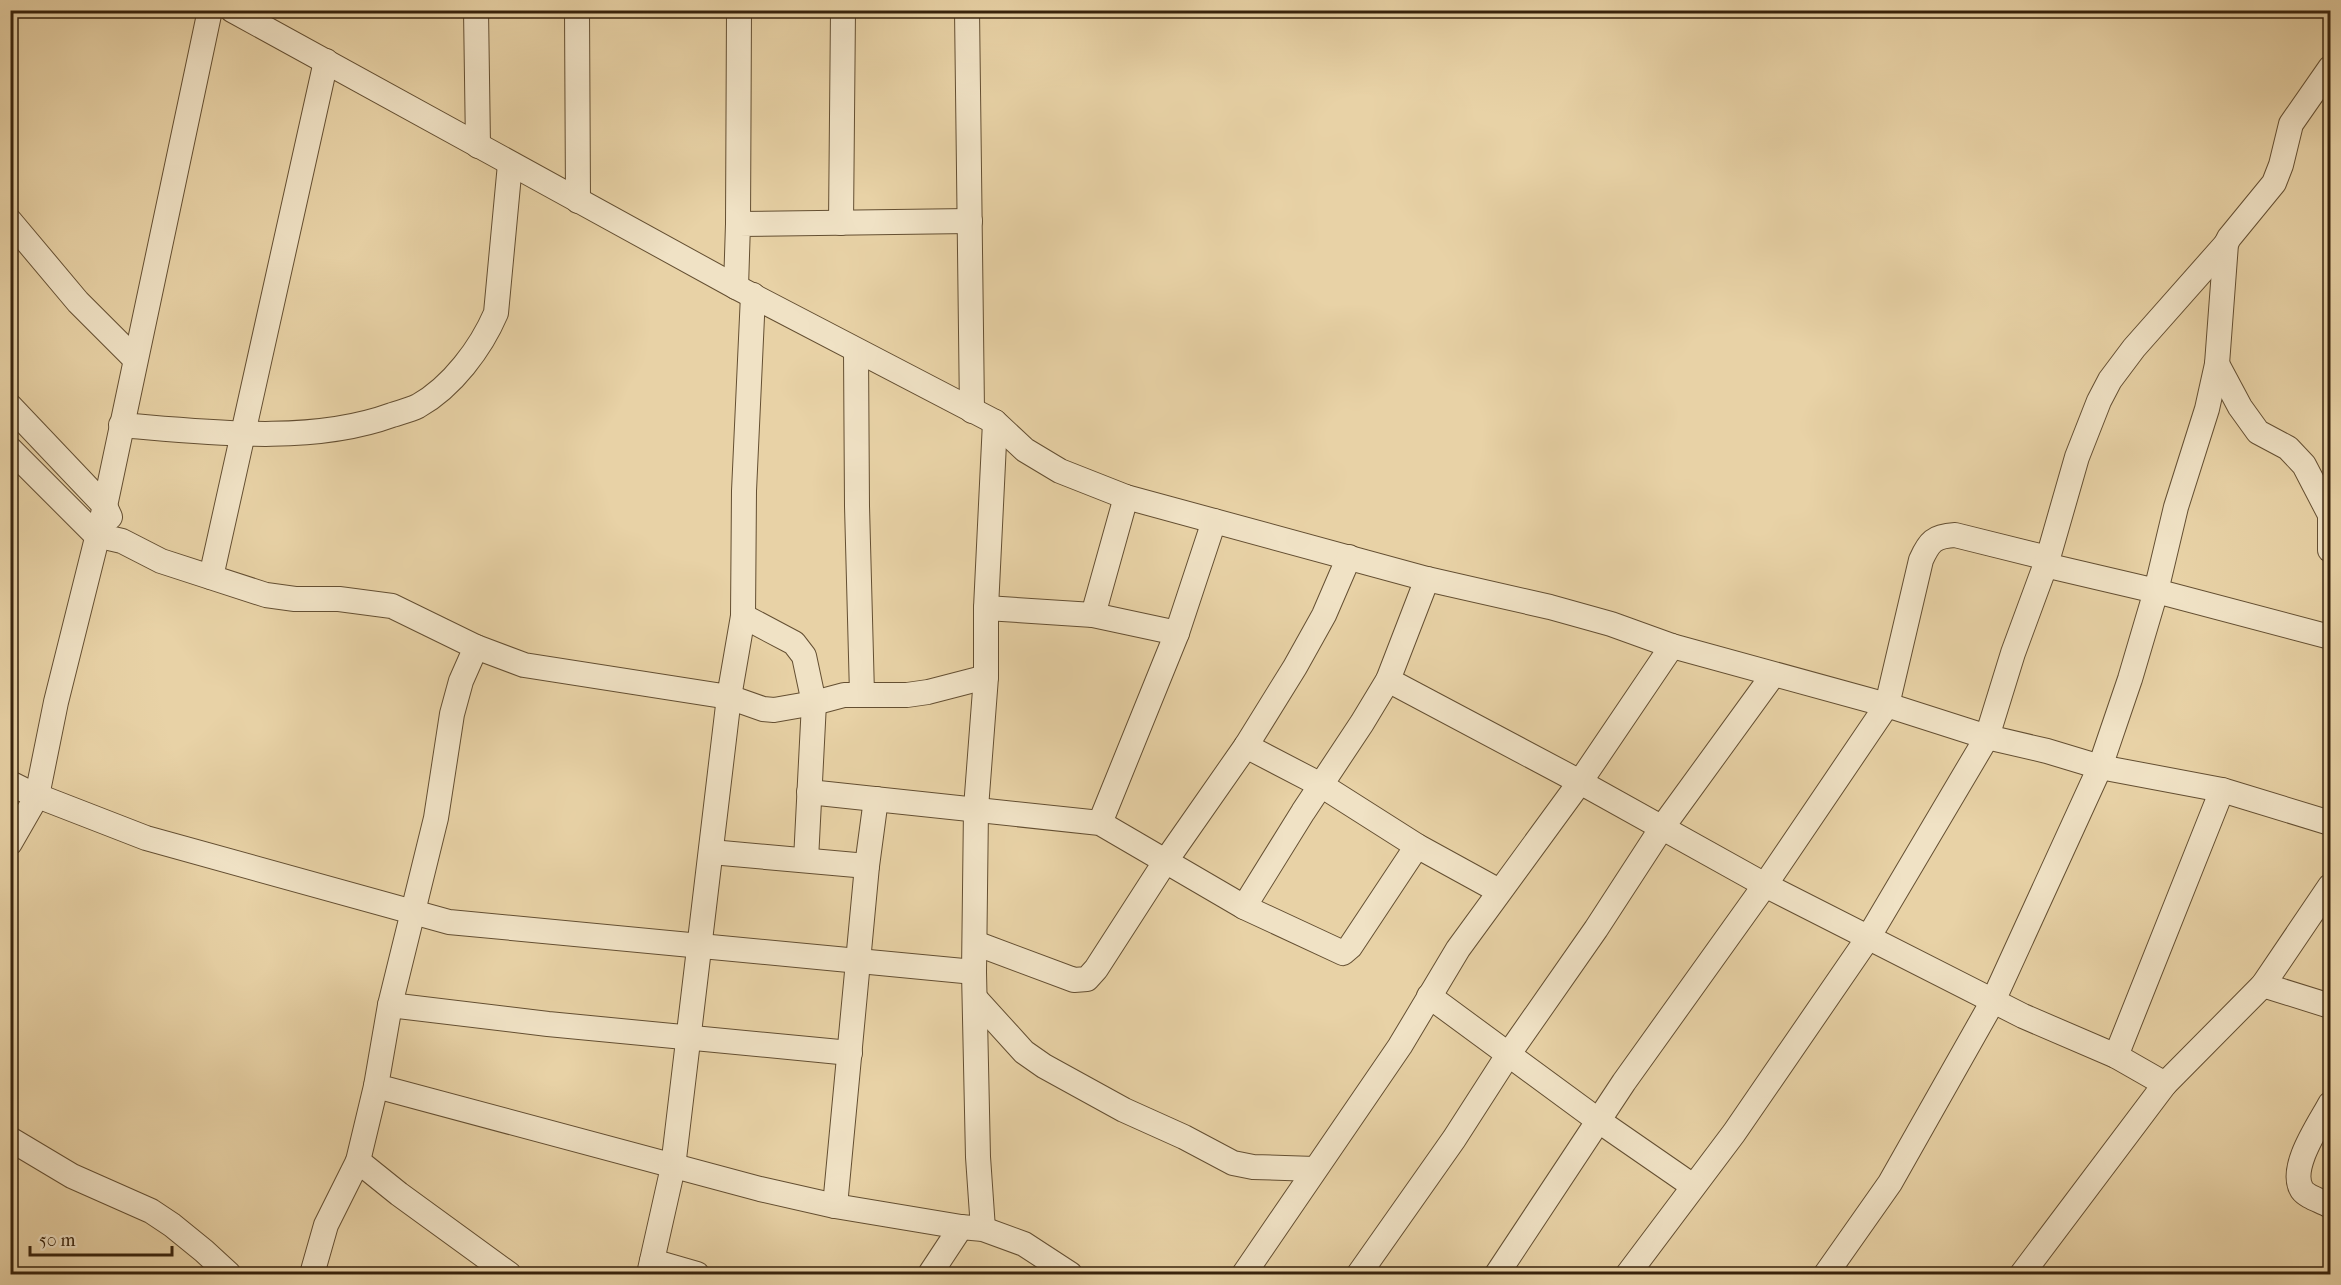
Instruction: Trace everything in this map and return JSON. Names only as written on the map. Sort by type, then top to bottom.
[{"type":"street","points":[[10,843],[37,796],[56,702],[96,534],[105,506],[210,10]]},
{"type":"street","points":[[232,10],[744,291],[994,422],[1025,450],[1060,471],[1126,497],[1427,579],[1550,607],[1611,624],[1671,646],[1887,705],[1987,737],[2047,751],[2100,767],[2222,790],[2331,823]]},
{"type":"street","points":[[476,10],[478,146]]},
{"type":"street","points":[[577,10],[578,201]]},
{"type":"street","points":[[697,1275],[650,1268],[673,1167],[729,697],[743,616],[744,291],[738,224],[739,10]]},
{"type":"street","points":[[841,223],[843,10]]},
{"type":"street","points":[[967,10],[972,411]]},
{"type":"street","points":[[212,577],[326,62]]},
{"type":"street","points":[[1628,1275],[1734,1133],[1868,938],[1987,737],[2013,653],[2047,562],[2077,457],[2099,401],[2110,380],[2170,306],[2226,244],[2274,183],[2291,124],[2331,68]]},
{"type":"street","points":[[121,425],[243,434],[334,429],[375,422],[418,406],[443,387],[469,358],[496,313],[510,164]]},
{"type":"street","points":[[10,221],[78,302],[135,359]]},
{"type":"street","points":[[738,224],[969,222]]},
{"type":"street","points":[[1826,1275],[1890,1183],[1993,1001],[2100,767],[2130,679],[2156,591],[2176,507],[2207,409],[2217,364],[2226,244]]},
{"type":"street","points":[[856,351],[862,694]]},
{"type":"street","points":[[2217,364],[2240,407],[2258,432],[2288,448],[2304,465],[2330,506],[2331,550]]},
{"type":"street","points":[[10,405],[105,506],[122,540]]},
{"type":"street","points":[[930,1275],[972,1228],[978,1157],[974,972],[976,808],[986,677],[986,608],[994,422]]},
{"type":"street","points":[[10,449],[96,534],[122,540],[161,561],[266,595],[295,599],[339,599],[392,606],[476,647],[524,665],[729,697],[763,709],[774,710],[814,703],[844,694],[928,692],[986,677]]},
{"type":"street","points":[[1093,615],[1126,497]]},
{"type":"street","points":[[1100,823],[1177,633],[1214,521]]},
{"type":"street","points":[[1497,1275],[1599,1121],[1765,885],[1887,705],[1921,560],[1934,539],[1941,535],[1955,534],[2047,562],[2331,637]]},
{"type":"street","points":[[975,943],[1074,980],[1087,979],[1246,746],[1324,615],[1349,557]]},
{"type":"street","points":[[1244,906],[1388,680],[1427,579]]},
{"type":"street","points":[[986,608],[1093,615],[1177,633]]},
{"type":"street","points":[[743,616],[799,648],[804,656],[814,703],[806,860]]},
{"type":"street","points":[[1244,1275],[1400,1046],[1458,949],[1580,782],[1671,646]]},
{"type":"street","points":[[312,1275],[326,1225],[358,1161],[376,1086],[390,1005],[436,818],[452,714],[461,681],[476,647]]},
{"type":"street","points":[[1359,1275],[1596,930],[1661,829],[1773,675]]},
{"type":"street","points":[[1388,680],[1580,782],[1765,885],[2023,1016],[2116,1056],[2166,1084]]},
{"type":"street","points":[[1246,746],[1321,785],[1417,846],[1499,891]]},
{"type":"street","points":[[10,783],[37,796],[146,838],[449,922],[974,972]]},
{"type":"street","points":[[2116,1056],[2222,790]]},
{"type":"street","points":[[809,792],[1100,823],[1244,906],[1343,953],[1350,947],[1417,846]]},
{"type":"street","points":[[835,1206],[867,866],[876,799]]},
{"type":"street","points":[[711,852],[867,866]]},
{"type":"street","points":[[2022,1275],[2166,1084],[2263,985],[2331,886]]},
{"type":"street","points":[[2263,985],[2331,1006]]},
{"type":"street","points":[[1429,996],[1599,1121],[1693,1186]]},
{"type":"street","points":[[975,998],[1024,1052],[1044,1066],[1124,1110],[1184,1137],[1233,1163],[1253,1167],[1315,1169]]},
{"type":"street","points":[[390,1005],[548,1024],[850,1053]]},
{"type":"street","points":[[376,1086],[673,1167],[835,1206],[972,1228],[1024,1244],[1070,1275]]},
{"type":"street","points":[[2331,1104],[2301,1160],[2298,1182],[2303,1192],[2331,1206]]},
{"type":"street","points":[[10,1139],[72,1176],[151,1211],[188,1238],[229,1275]]},
{"type":"street","points":[[358,1161],[508,1275]]}]
